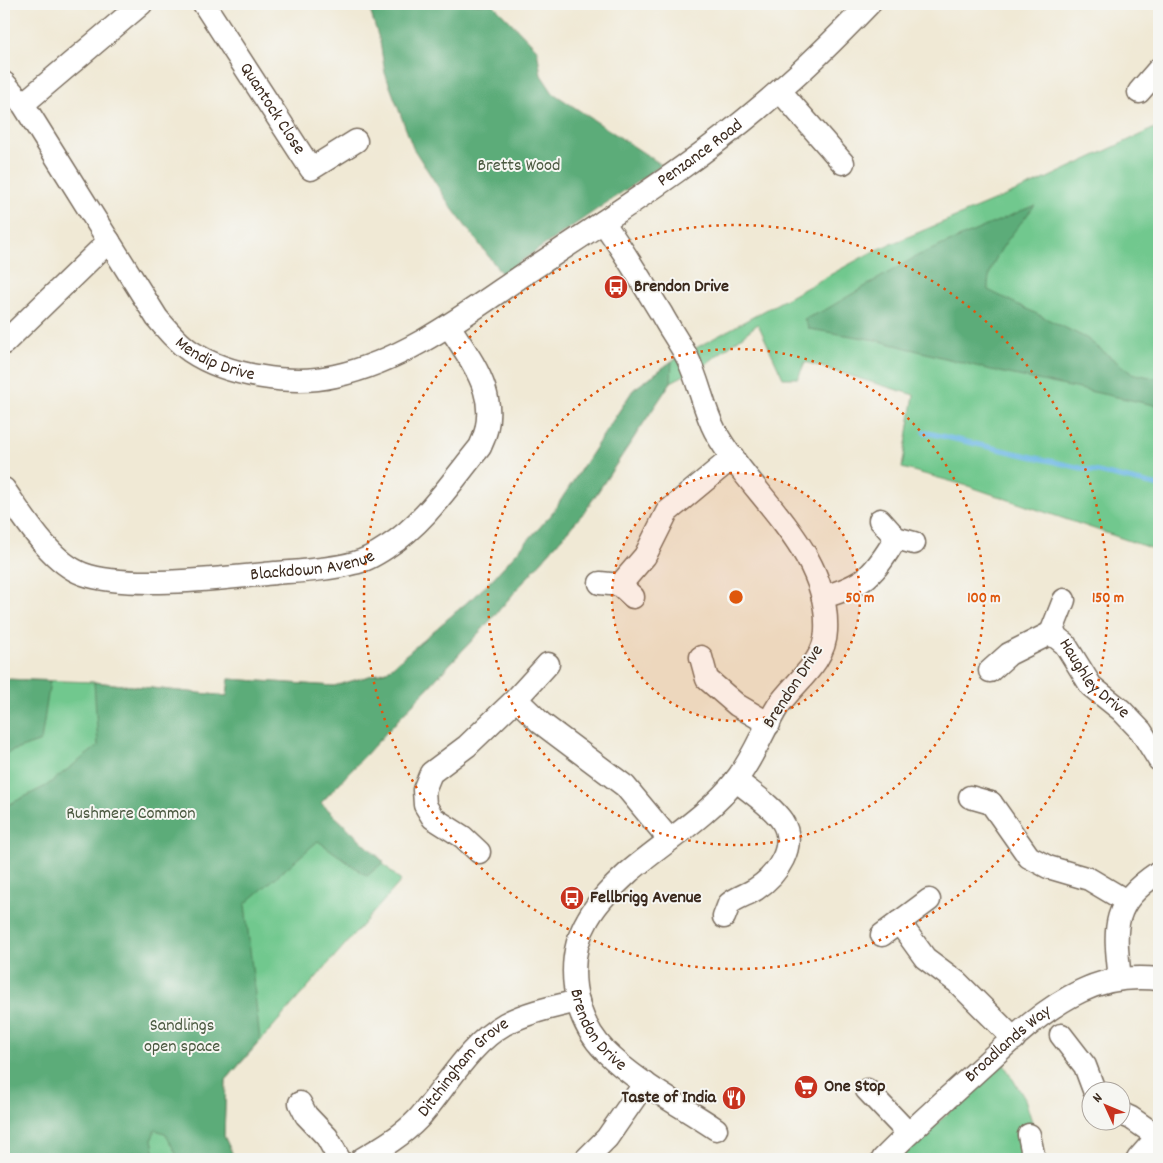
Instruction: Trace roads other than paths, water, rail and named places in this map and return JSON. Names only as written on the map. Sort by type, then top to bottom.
[{"type":"street","points":[[22,104],[141,4]]},
{"type":"street","name":"Quantock Close","points":[[204,4],[311,169],[356,141]]},
{"type":"street","name":"Penzance Road","points":[[513,282],[603,222],[728,133],[780,91],[870,4]]},
{"type":"street","points":[[1139,92],[1159,69]]},
{"type":"street","name":"Mendip Drive","points":[[4,83],[22,104],[157,318],[169,332],[191,351],[245,373],[288,378],[334,377],[385,359],[449,326],[513,282]]},
{"type":"street","points":[[780,91],[843,163]]},
{"type":"street","name":"Brendon Drive","points":[[603,222],[623,250],[687,358],[715,431],[805,554],[823,597],[827,616],[826,635],[822,651],[812,667],[789,692],[736,780],[709,807],[628,873],[601,900],[580,934],[575,956],[575,984],[578,1002],[588,1026],[604,1050],[645,1083],[716,1129]]},
{"type":"street","points":[[4,343],[109,240]]},
{"type":"street","name":"Blackdown Avenue","points":[[4,489],[45,545],[82,574],[142,581],[236,577],[355,563],[387,547],[404,535],[424,515],[474,455],[486,435],[489,412],[485,391],[476,369],[449,326]]},
{"type":"street","points":[[618,589],[645,556],[667,512],[733,457]]},
{"type":"street","points":[[823,597],[852,588],[862,582],[905,541],[880,520]]},
{"type":"street","points":[[1051,634],[1064,600]]},
{"type":"street","name":"Haughley Drive","points":[[984,673],[1010,654],[1051,634],[1065,644],[1091,686],[1121,710],[1141,732],[1159,760]]},
{"type":"street","points":[[700,657],[707,679],[737,704],[769,724]]},
{"type":"street","points":[[482,857],[463,837],[433,818],[425,805],[424,790],[431,773],[467,746],[516,699],[548,664]]},
{"type":"street","points":[[516,699],[541,723],[625,786],[669,839]]},
{"type":"street","points":[[729,899],[755,890],[778,867],[784,858],[788,836],[782,822],[772,811],[736,780]]},
{"type":"street","points":[[988,798],[1028,857],[1048,867],[1089,879],[1126,902]]},
{"type":"street","points":[[1120,978],[1115,935],[1121,911],[1140,886],[1159,872]]},
{"type":"street","points":[[929,900],[890,928],[932,965],[957,982],[1014,1039]]},
{"type":"street","name":"Broadlands Way","points":[[883,1159],[908,1133],[1044,1012],[1081,991],[1120,978],[1159,979]]},
{"type":"street","name":"Ditchingham Grove","points":[[362,1159],[380,1149],[417,1120],[470,1055],[483,1041],[504,1025],[536,1011],[578,1002]]},
{"type":"street","points":[[1061,1035],[1085,1066],[1090,1080]]},
{"type":"street","name":"Brendon Drive","points":[[586,1159],[607,1138],[645,1083]]},
{"type":"street","points":[[867,1090],[908,1133]]},
{"type":"street","points":[[300,1103],[306,1115],[307,1129],[327,1137],[340,1159]]},
{"type":"street","points":[[1130,1118],[1158,1136],[1138,1159]]},
{"type":"street","points":[[1029,1135],[1034,1159]]},
{"type":"waterway","points":[[924,432],[1159,486]]},
{"type":"place","name":"Brendon Drive","points":[[616,287]]},
{"type":"place","name":"Fellbrigg Avenue","points":[[572,898]]},
{"type":"place","name":"One Stop","points":[[806,1087]]},
{"type":"place","name":"Taste of India","points":[[734,1098]]},
{"type":"park label","name":"Bretts Wood","points":[[519,166]]},
{"type":"park label","name":"Rushmere Common","points":[[131,814]]},
{"type":"park label","name":"Sandlings open space","points":[[182,1036]]}]
